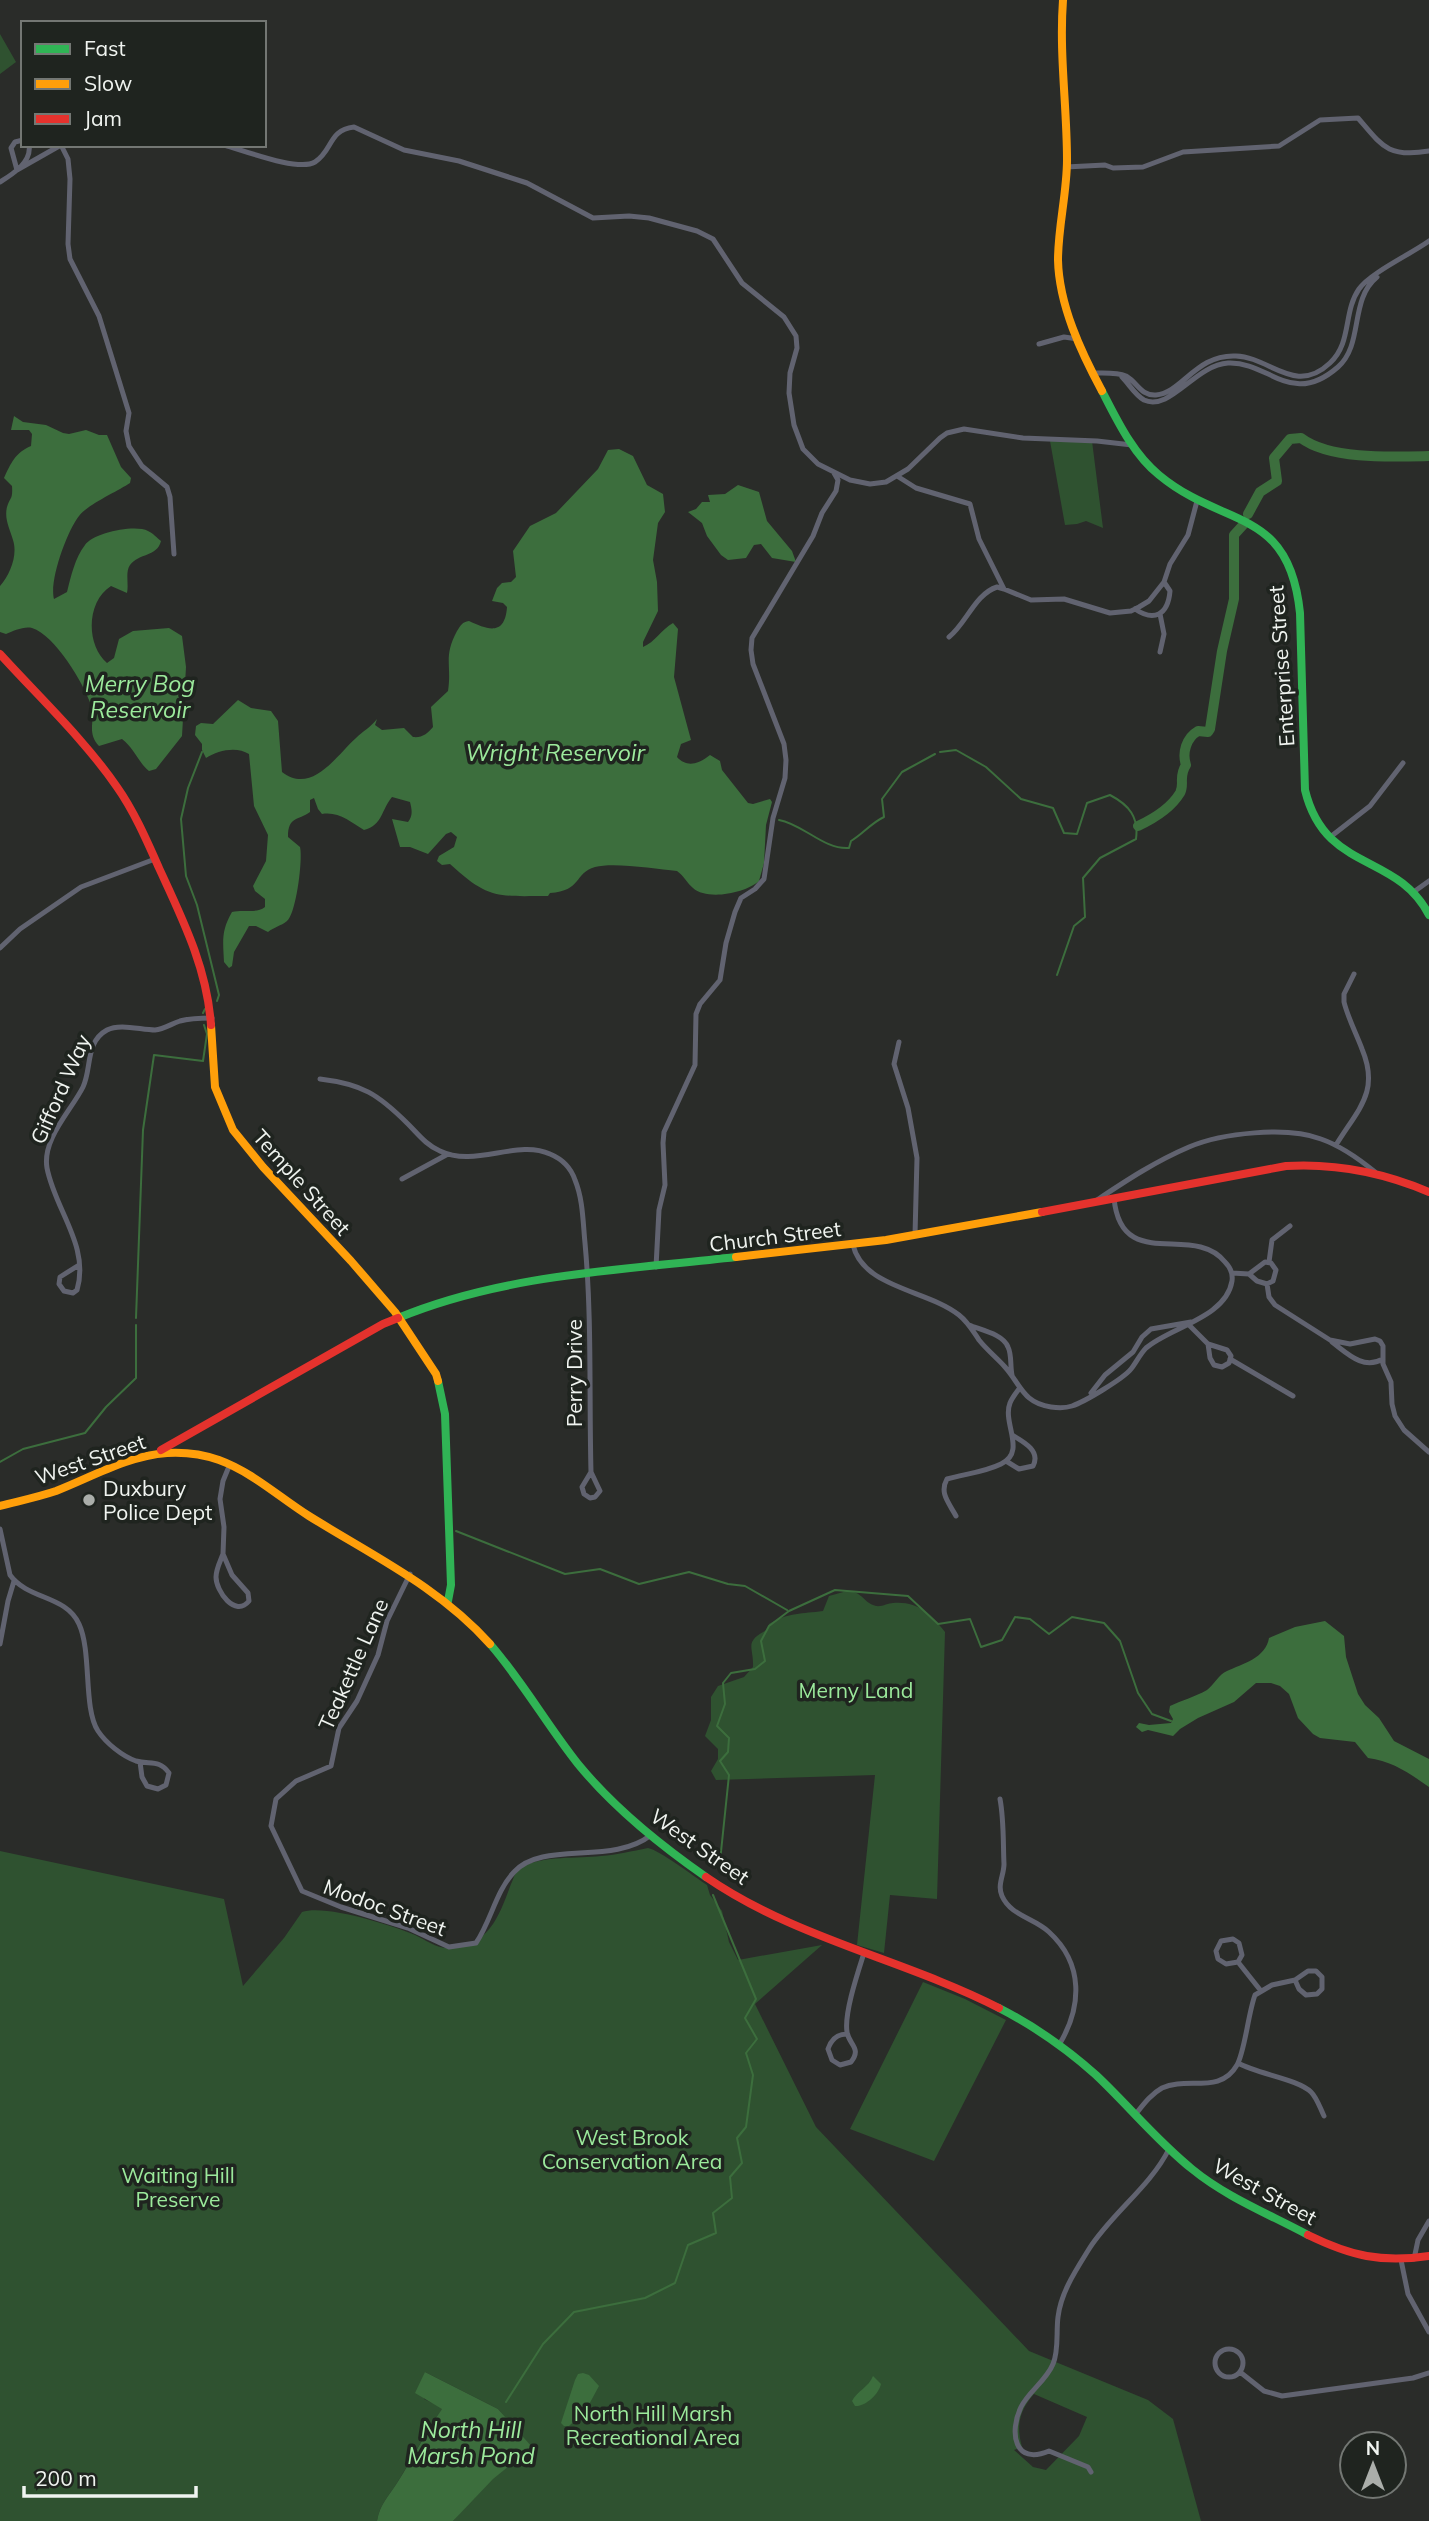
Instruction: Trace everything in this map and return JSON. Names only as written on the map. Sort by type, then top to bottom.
[{"type":"main road","name":"Enterprise Street","points":[[1063,0],[1060,52],[1065,102],[1066,164],[1059,277],[1064,301],[1079,339],[1132,445],[1150,467],[1170,485],[1239,519],[1263,533],[1282,550],[1291,569],[1297,594],[1302,646],[1305,790],[1312,815],[1329,838],[1354,857],[1393,875],[1415,892],[1429,915]]},
{"type":"main road","name":"Temple Street","points":[[0,654],[108,774],[133,813],[194,943],[205,978],[212,1018],[215,1087],[233,1130],[244,1146],[399,1316],[432,1368],[442,1397],[447,1468],[451,1585],[449,1601]]},
{"type":"main road","name":"Church Street","points":[[155,1453],[399,1316],[477,1292],[552,1278],[915,1236],[1286,1166],[1328,1164],[1375,1172],[1429,1192]]},
{"type":"main road","points":[[186,1438],[201,1455]]},
{"type":"main road","name":"West Street","points":[[0,1506],[50,1493],[124,1462],[155,1453],[171,1451],[201,1455],[230,1464],[312,1518],[410,1574],[449,1601],[482,1633],[511,1668],[588,1776],[651,1835],[704,1875],[786,1922],[1011,2014],[1059,2045],[1105,2084],[1169,2149],[1213,2185],[1330,2247],[1378,2259],[1401,2260],[1429,2256]]},
{"type":"street","points":[[1066,164],[1143,167],[1183,152],[1279,146],[1320,120],[1358,118],[1382,147],[1405,154],[1429,151]]},
{"type":"street","points":[[232,147],[292,163],[308,164],[319,158],[338,131],[354,127],[404,150],[459,161],[527,183],[593,218],[649,218],[707,236],[719,246],[743,284],[784,317],[794,331],[797,348],[790,373],[789,393],[797,434],[803,449],[811,458],[850,480],[870,484],[886,482],[897,476],[947,433],[964,429],[1023,438],[1097,440],[1132,445]]},
{"type":"street","points":[[16,170],[11,148],[15,142],[21,140]]},
{"type":"street","points":[[16,170],[28,158],[29,147]]},
{"type":"street","points":[[0,182],[57,147]]},
{"type":"street","points":[[62,147],[68,159],[70,179],[70,259],[99,316],[122,388],[129,413],[126,431],[129,446],[142,466],[167,487],[174,554]]},
{"type":"street","points":[[1094,373],[1116,374],[1129,378],[1148,394],[1172,392],[1210,360],[1249,359],[1289,376],[1308,375],[1328,365],[1342,346],[1352,306],[1359,289],[1368,279],[1429,242]]},
{"type":"street","points":[[1232,359],[1289,383],[1308,383],[1333,371],[1349,353],[1365,291],[1374,280],[1397,262]]},
{"type":"street","points":[[1352,306],[1359,310]]},
{"type":"street","points":[[1039,344],[1064,337],[1079,339]]},
{"type":"street","points":[[1328,365],[1333,371]]},
{"type":"street","points":[[1273,378],[1276,371]]},
{"type":"street","points":[[656,1268],[659,1210],[665,1185],[664,1132],[695,1065],[696,1014],[699,1004],[720,980],[726,943],[735,912],[741,898],[764,879],[773,818],[785,778],[784,744],[753,664],[752,638],[806,549],[835,491],[838,480],[834,473]]},
{"type":"street","points":[[897,476],[916,488],[971,504],[979,539],[1004,589]]},
{"type":"street","points":[[949,637],[989,590],[997,587],[1031,600],[1064,599],[1110,613],[1135,609],[1149,601],[1164,582],[1170,564],[1188,536],[1197,500]]},
{"type":"street","points":[[1135,609],[1147,616],[1160,614],[1170,596],[1164,582]]},
{"type":"street","points":[[1160,614],[1164,634],[1160,652]]},
{"type":"street","points":[[1329,838],[1370,806],[1403,763]]},
{"type":"street","points":[[0,948],[20,929],[81,887],[155,859]]},
{"type":"street","points":[[1415,892],[1429,880]]},
{"type":"street","points":[[1336,1145],[1362,1102],[1370,1082],[1369,1068],[1344,1002],[1344,994],[1354,974]]},
{"type":"street","name":"Gifford Way","points":[[79,1265],[76,1243],[53,1188],[47,1160],[53,1138],[85,1082],[94,1044],[111,1028],[159,1029],[188,1019],[212,1018]]},
{"type":"street","points":[[899,1042],[894,1063],[908,1108],[917,1158],[915,1236]]},
{"type":"street","points":[[320,1079],[345,1082],[366,1089],[397,1113],[427,1143],[448,1154]]},
{"type":"street","points":[[1094,1202],[1161,1160],[1207,1141],[1240,1135],[1305,1135],[1336,1145],[1359,1158],[1375,1172]]},
{"type":"street","name":"Perry Drive","points":[[448,1154],[476,1156],[534,1150],[551,1154],[571,1171],[578,1187],[588,1274],[591,1472],[600,1491],[590,1498],[584,1494],[582,1487],[591,1472]]},
{"type":"street","points":[[402,1179],[448,1154]]},
{"type":"street","points":[[852,1245],[858,1260],[869,1271],[881,1279],[942,1304],[969,1325],[1012,1376],[1019,1389],[1032,1400],[1051,1407],[1074,1405],[1121,1378],[1146,1349],[1196,1321],[1225,1298],[1232,1281],[1232,1273],[1219,1255],[1206,1248],[1158,1244],[1131,1236],[1118,1218],[1114,1198]]},
{"type":"street","points":[[1269,1262],[1272,1240],[1290,1226]]},
{"type":"street","points":[[1232,1273],[1249,1274],[1267,1284],[1273,1281],[1276,1274],[1274,1266],[1269,1262]]},
{"type":"street","points":[[1249,1274],[1260,1264],[1269,1262]]},
{"type":"street","points":[[79,1265],[77,1290],[74,1293],[64,1291],[58,1284],[60,1277],[79,1265]]},
{"type":"street","points":[[1267,1284],[1269,1297],[1275,1305],[1358,1361],[1371,1363],[1383,1359]]},
{"type":"street","points":[[1089,1396],[1105,1374],[1133,1352],[1142,1337],[1151,1329],[1196,1321]]},
{"type":"street","points":[[969,1325],[991,1333],[1005,1342],[1012,1376]]},
{"type":"street","points":[[1189,1325],[1209,1344],[1227,1350],[1230,1359],[1293,1396]]},
{"type":"street","points":[[1330,1340],[1350,1343],[1375,1339],[1383,1346],[1383,1359],[1392,1388],[1393,1410],[1399,1425],[1429,1452]]},
{"type":"street","points":[[1209,1344],[1210,1358],[1214,1365],[1222,1367],[1229,1363],[1230,1359]]},
{"type":"street","points":[[956,1516],[943,1492],[947,1479],[1006,1461],[1014,1449],[1010,1403],[1019,1389]]},
{"type":"street","points":[[1006,1461],[1019,1469],[1032,1466],[1035,1461],[1031,1448],[1012,1435]]},
{"type":"street","points":[[223,1555],[232,1575],[248,1593],[249,1601],[244,1606],[237,1607],[230,1603],[219,1587],[216,1575],[223,1555],[224,1527],[219,1499],[230,1464]]},
{"type":"street","points":[[0,1529],[10,1575],[14,1581],[25,1590],[61,1604],[74,1615],[84,1637],[96,1726],[115,1748],[130,1758],[164,1766],[169,1773],[166,1786],[158,1789],[147,1786],[142,1777],[140,1762]]},
{"type":"street","name":"Teakettle Lane","points":[[307,1895],[298,1885],[271,1826],[276,1799],[296,1781],[331,1766],[339,1728],[357,1701],[378,1655],[387,1621],[410,1574]]},
{"type":"street","points":[[0,1644],[14,1581]]},
{"type":"street","points":[[1000,1799],[1004,1863],[1000,1884],[1004,1900],[1018,1914],[1049,1932],[1067,1956],[1075,1973],[1075,2009],[1059,2045]]},
{"type":"street","name":"Modoc Street","points":[[307,1895],[408,1928],[441,1945],[457,1948],[476,1943],[507,1880],[524,1863],[544,1856],[623,1849],[640,1844],[651,1835]]},
{"type":"street","points":[[1229,1938],[1239,1944],[1242,1955],[1238,1962],[1226,1964],[1219,1959],[1216,1951],[1220,1941],[1229,1938]]},
{"type":"street","points":[[847,2034],[841,2034],[832,2040],[828,2049],[832,2060],[840,2065],[851,2062],[856,2053],[855,2045],[847,2034],[855,1983],[864,1953]]},
{"type":"street","points":[[1238,1962],[1261,1991]]},
{"type":"street","points":[[1135,2115],[1150,2097],[1162,2089],[1173,2085],[1217,2082],[1233,2071],[1238,2063],[1255,1996],[1261,1991],[1295,1980],[1308,1970],[1316,1971],[1322,1977],[1322,1989],[1317,1994],[1306,1995],[1300,1991],[1295,1980]]},
{"type":"street","points":[[1238,2063],[1308,2089],[1324,2116]]},
{"type":"street","points":[[1091,2472],[1088,2467],[1048,2451],[1040,2455],[1025,2454],[1016,2439],[1017,2421],[1026,2399],[1053,2364],[1059,2309],[1076,2271],[1108,2221],[1162,2162],[1169,2149]]},
{"type":"street","points":[[1414,2259],[1418,2240],[1429,2221]]},
{"type":"street","points":[[1401,2260],[1408,2294],[1429,2332]]},
{"type":"street","points":[[1230,2350],[1238,2353],[1243,2364],[1240,2372],[1228,2377],[1219,2373],[1216,2365],[1218,2356],[1230,2350]]},
{"type":"street","points":[[1240,2372],[1264,2391],[1282,2396],[1413,2378],[1429,2373]]},
{"type":"green space","points":[[0,34],[16,62],[0,74]]},
{"type":"green space","points":[[1050,441],[1092,441],[1103,528],[1086,521],[1065,525]]},
{"type":"green space","name":"Merny Land","points":[[847,1591],[857,1593],[876,1606],[891,1603],[910,1604],[929,1614],[945,1632],[937,1899],[890,1895],[884,1953],[857,1945],[875,1775],[716,1780],[711,1771],[718,1759],[718,1749],[705,1736],[711,1720],[711,1697],[718,1686],[744,1677],[753,1667],[751,1646],[755,1638],[767,1630],[769,1624],[783,1617],[823,1611],[829,1596]]},
{"type":"green space","points":[[648,1848],[707,1885],[710,1895],[722,1911],[729,1942],[738,1960],[822,1945],[755,2004],[816,2127],[1029,2351],[1148,2400],[1173,2419],[1201,2521],[453,2521],[501,2471],[532,2448],[498,2409],[425,2372],[424,2399],[443,2408],[385,2501],[377,2521],[0,2521],[0,1851],[224,1899],[243,1986],[284,1938],[302,1912],[312,1910],[342,1913],[390,1926],[441,1947],[463,1946],[474,1942],[491,1927],[515,1874],[522,1867],[550,1859],[607,1855]],"holes":[[[1034,2394],[1087,2417],[1079,2436],[1046,2470],[1033,2467],[1014,2450],[1022,2447],[1020,2419]]]},
{"type":"green space","points":[[923,1982],[1006,2020],[934,2161],[850,2129]]},
{"type":"water","name":"Merry Bog Reservoir","points":[[14,416],[23,422],[46,425],[63,433],[86,430],[107,435],[121,467],[131,478],[130,483],[95,503],[74,523],[64,544],[57,569],[54,599],[67,592],[79,556],[85,545],[96,537],[115,531],[142,529],[161,541],[156,550],[130,565],[127,593],[111,586],[103,593],[93,613],[92,624],[95,646],[107,663],[114,658],[119,639],[133,631],[169,628],[182,636],[186,667],[182,736],[156,769],[149,771],[122,739],[99,746],[93,736],[92,711],[87,696],[68,661],[41,632],[22,628],[6,634],[0,632],[0,586],[10,571],[14,558],[13,540],[6,516],[12,486],[4,478],[17,455],[31,446],[32,434],[29,430],[11,430]]},
{"type":"water","name":"Wright Reservoir","points":[[619,449],[633,456],[647,485],[663,494],[665,512],[658,523],[653,560],[658,611],[643,647],[673,623],[678,629],[674,677],[691,740],[681,744],[677,757],[685,763],[693,764],[710,755],[720,761],[722,770],[748,803],[770,799],[772,802],[766,825],[764,863],[759,881],[736,892],[717,895],[699,892],[677,871],[603,866],[588,870],[568,889],[550,893],[548,896],[495,894],[463,876],[450,864],[442,865],[437,861],[439,856],[454,847],[457,837],[451,832],[428,854],[410,847],[400,847],[392,819],[408,822],[412,813],[410,802],[392,797],[375,825],[364,830],[339,816],[322,814],[314,798],[310,800],[310,812],[292,822],[288,830],[288,837],[300,847],[301,854],[298,886],[290,916],[285,923],[268,932],[256,926],[249,926],[234,952],[232,966],[229,968],[224,962],[223,942],[224,931],[232,912],[265,907],[265,899],[253,886],[266,861],[268,835],[254,806],[249,754],[228,750],[206,758],[202,744],[195,735],[196,726],[201,723],[213,724],[238,700],[251,708],[271,711],[278,721],[282,772],[293,778],[303,779],[313,776],[332,763],[377,719],[375,725],[382,730],[404,728],[413,737],[424,735],[433,727],[431,707],[448,691],[450,648],[460,627],[469,621],[489,628],[499,627],[503,623],[507,607],[503,603],[492,601],[502,583],[511,582],[516,577],[513,551],[530,526],[556,513],[598,469],[608,450]]},
{"type":"water","points":[[738,485],[759,492],[767,521],[792,551],[796,562],[772,558],[761,544],[754,545],[746,558],[728,560],[707,536],[702,523],[688,512],[696,509],[702,502],[710,502],[708,495],[725,494]]},
{"type":"water","points":[[1325,1621],[1344,1636],[1346,1657],[1358,1694],[1365,1705],[1379,1718],[1394,1741],[1429,1759],[1429,1787],[1393,1765],[1368,1758],[1355,1742],[1320,1738],[1313,1734],[1298,1718],[1289,1694],[1280,1686],[1271,1683],[1256,1683],[1234,1702],[1198,1718],[1173,1736],[1148,1730],[1142,1732],[1136,1727],[1139,1723],[1171,1723],[1173,1719],[1169,1712],[1170,1706],[1207,1690],[1224,1672],[1258,1655],[1267,1645],[1269,1638],[1295,1627]]},
{"type":"water","name":"North Hill Marsh Pond","points":[[425,2372],[498,2409],[533,2448],[521,2454],[520,2464],[509,2466],[493,2479],[453,2521],[377,2521],[385,2501],[442,2409],[415,2393]]},
{"type":"water","points":[[578,2374],[589,2375],[599,2386],[586,2410],[569,2426],[564,2426],[561,2423],[575,2380]]},
{"type":"water","points":[[873,2376],[881,2384],[878,2392],[867,2402],[855,2406],[852,2401]]},
{"type":"waterway","points":[[1248,514],[1260,492],[1277,481],[1274,458],[1290,439],[1301,438],[1313,445],[1345,454],[1380,457],[1429,456]]},
{"type":"waterway","points":[[1138,826],[1172,804],[1181,790],[1188,742],[1198,731],[1208,732],[1210,729],[1222,651],[1234,599],[1234,535],[1244,524]]},
{"type":"waterway","points":[[940,752],[956,750],[986,767],[1021,799],[1053,808],[1064,833],[1077,834],[1087,803],[1110,795],[1131,812],[1136,824],[1136,839],[1100,858],[1083,878],[1085,917],[1074,926],[1057,975]]},
{"type":"waterway","points":[[202,752],[188,788],[181,819],[186,876],[197,905],[219,995],[217,1001]]},
{"type":"waterway","points":[[779,820],[797,826],[831,845],[849,848],[851,841],[884,817],[882,799],[902,772],[935,754]]},
{"type":"waterway","points":[[203,1013],[205,1009]]},
{"type":"waterway","points":[[136,1318],[143,1130],[154,1055],[203,1061],[207,1034],[204,1025]]},
{"type":"waterway","points":[[0,1462],[23,1449],[85,1433],[106,1407],[136,1378],[136,1325]]},
{"type":"waterway","points":[[456,1531],[565,1574],[600,1569],[639,1584],[689,1572],[728,1584],[745,1586],[787,1610]]},
{"type":"waterway","points":[[719,1871],[729,1775],[720,1761],[728,1752],[729,1738],[717,1726],[725,1704],[723,1683],[731,1673],[755,1669],[765,1661],[761,1641],[769,1626],[789,1611],[835,1590],[908,1596],[938,1624],[970,1619],[981,1647],[1002,1640],[1015,1617],[1030,1619],[1049,1634],[1072,1617],[1104,1623],[1120,1641],[1138,1693],[1152,1714],[1171,1721]]},
{"type":"waterway","points":[[506,2402],[543,2344],[574,2312],[645,2298],[675,2283],[688,2245],[716,2233],[713,2213],[732,2198],[730,2177],[742,2163],[737,2138],[746,2127],[753,2075],[746,2053],[757,2039],[745,2018],[756,1999],[713,1895]]},
{"type":"traffic: fast","points":[[1102,391],[1133,447],[1150,467],[1183,492],[1250,524],[1268,537],[1282,554],[1293,579],[1300,613],[1305,790],[1315,817],[1328,836],[1345,849],[1399,881],[1415,895],[1429,915]]},
{"type":"traffic: fast","points":[[398,1318],[438,1303],[522,1283],[607,1270],[736,1257]]},
{"type":"traffic: fast","points":[[438,1381],[445,1414],[451,1585],[448,1601]]},
{"type":"traffic: fast","points":[[490,1644],[592,1780],[638,1825],[706,1877]]},
{"type":"traffic: fast","points":[[999,2008],[1037,2030],[1085,2065],[1167,2147],[1205,2179],[1233,2197],[1308,2235]]},
{"type":"traffic: slow","points":[[1063,0],[1067,160],[1058,248],[1059,277],[1072,328],[1102,391]]},
{"type":"traffic: slow","points":[[211,1025],[215,1087],[233,1130],[263,1167],[395,1312],[438,1381]]},
{"type":"traffic: slow","points":[[736,1257],[886,1240],[1042,1212]]},
{"type":"traffic: slow","points":[[0,1506],[56,1491],[138,1458],[167,1453],[213,1458],[243,1471],[309,1516],[427,1589],[490,1644]]},
{"type":"traffic: jam","points":[[0,654],[90,752],[129,806],[177,906],[192,945],[205,984],[211,1025]]},
{"type":"traffic: jam","points":[[1042,1212],[1286,1166],[1305,1165],[1359,1170],[1429,1192]]},
{"type":"traffic: jam","points":[[161,1450],[398,1318]]},
{"type":"traffic: jam","points":[[706,1877],[776,1917],[963,1991],[999,2008]]},
{"type":"traffic: jam","points":[[1308,2235],[1338,2248],[1367,2256],[1396,2259],[1429,2256]]},
{"type":"place","name":"Duxbury Police Dept","points":[[89,1500]]},
{"type":"park label","name":"West Brook Conservation Area","points":[[632,2149]]},
{"type":"park label","name":"Waiting Hill Preserve","points":[[178,2187]]},
{"type":"park label","name":"North Hill Marsh Recreational Area","points":[[653,2425]]}]
